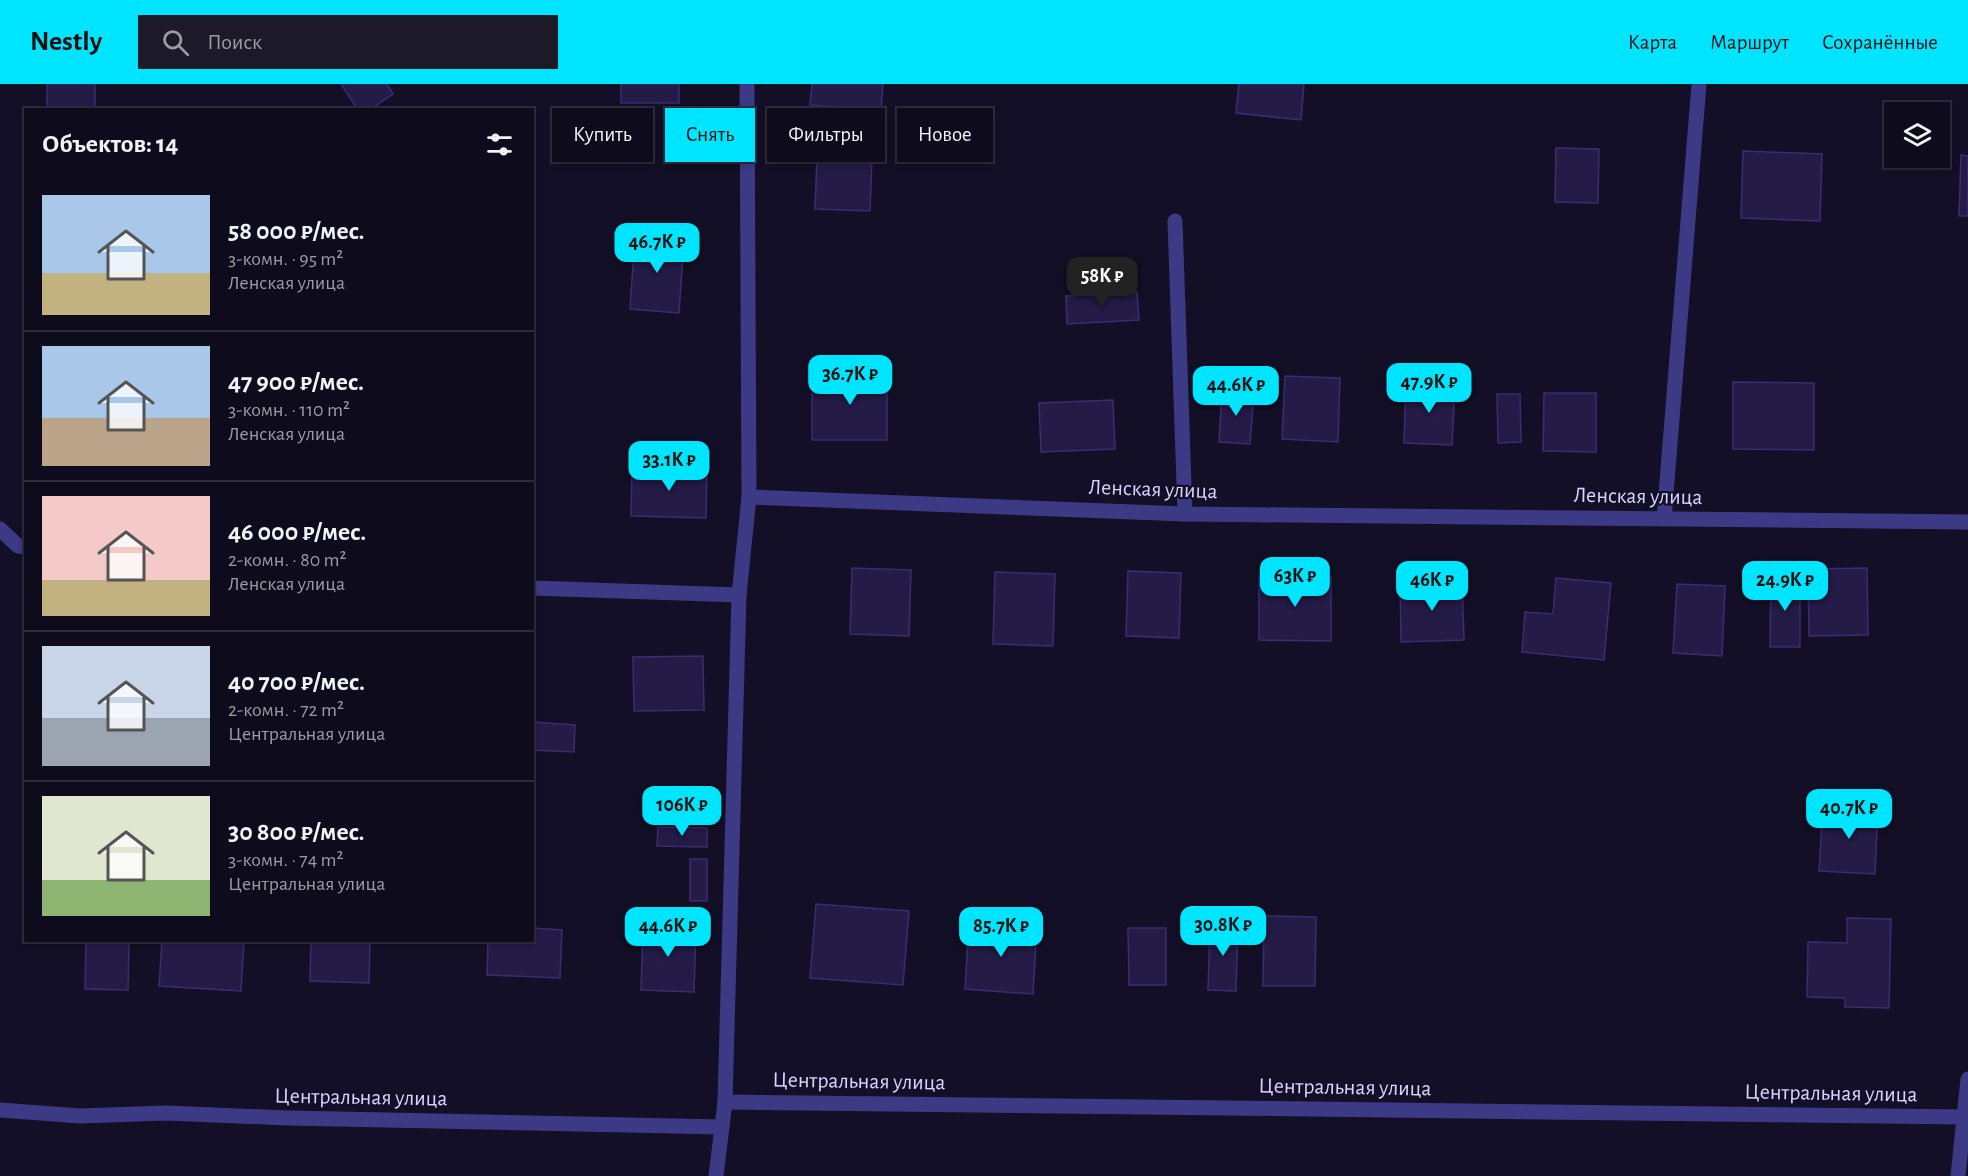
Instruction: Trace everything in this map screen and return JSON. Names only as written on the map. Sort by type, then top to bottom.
[{"type":"street","points":[[716,1176],[725,1102],[739,595],[749,497],[747,84]]},
{"type":"street","points":[[1664,519],[1699,84]]},
{"type":"street","points":[[1175,221],[1185,514]]},
{"type":"street","name":"Ленская улица","points":[[749,497],[1185,514],[1968,522]]},
{"type":"street","points":[[0,529],[18,546],[24,547]]},
{"type":"street","points":[[534,588],[739,595]]},
{"type":"street","points":[[1958,1176],[1968,1079]]},
{"type":"street","name":"Центральная улица","points":[[725,1102],[1965,1117]]},
{"type":"street","name":"Центральная улица","points":[[0,1110],[80,1116],[166,1113],[722,1127]]},
{"type":"building","points":[[47,84],[95,84],[95,108],[47,108]]},
{"type":"building","points":[[341,84],[387,84],[393,94],[372,108],[357,108]]},
{"type":"building","points":[[621,84],[679,84],[679,103],[621,103]]},
{"type":"building","points":[[812,84],[883,84],[881,108],[810,105]]},
{"type":"building","points":[[1239,84],[1304,84],[1301,120],[1236,113]]},
{"type":"building","points":[[1556,148],[1599,149],[1598,203],[1555,202]]},
{"type":"building","points":[[1743,151],[1822,154],[1820,221],[1741,218]]},
{"type":"building","points":[[1961,155],[1968,156],[1968,216],[1959,216]]},
{"type":"building","points":[[817,162],[872,162],[870,211],[815,209]]},
{"type":"building","points":[[635,236],[684,240],[679,313],[630,309]]},
{"type":"building","points":[[1137,292],[1139,320],[1067,324],[1066,296]]},
{"type":"building","points":[[812,371],[887,371],[887,440],[812,440]]},
{"type":"building","points":[[1285,376],[1340,378],[1338,442],[1282,439]]},
{"type":"building","points":[[1733,382],[1814,383],[1814,450],[1733,449]]},
{"type":"building","points":[[1406,383],[1455,385],[1452,445],[1404,443]]},
{"type":"building","points":[[1222,391],[1254,393],[1250,444],[1219,442]]},
{"type":"building","points":[[1544,393],[1596,393],[1596,452],[1543,451]]},
{"type":"building","points":[[1497,394],[1520,394],[1521,442],[1498,443]]},
{"type":"building","points":[[1113,400],[1115,449],[1041,452],[1039,403]]},
{"type":"building","points":[[632,467],[707,468],[706,518],[631,516]]},
{"type":"building","points":[[852,568],[911,570],[909,636],[850,634]]},
{"type":"building","points":[[1867,568],[1868,635],[1809,636],[1808,569]]},
{"type":"building","points":[[1128,571],[1181,573],[1179,638],[1126,636]]},
{"type":"building","points":[[995,572],[1055,574],[1053,646],[993,644]]},
{"type":"building","points":[[1259,576],[1331,576],[1331,641],[1259,640]]},
{"type":"building","points":[[1771,576],[1800,577],[1800,647],[1770,647]]},
{"type":"building","points":[[1556,578],[1611,583],[1604,660],[1522,652],[1525,612],[1553,614]]},
{"type":"building","points":[[1462,582],[1464,640],[1401,642],[1400,584]]},
{"type":"building","points":[[1677,584],[1725,586],[1722,656],[1673,653]]},
{"type":"building","points":[[703,656],[704,710],[634,711],[633,657]]},
{"type":"building","points":[[534,722],[575,725],[574,752],[534,750]]},
{"type":"building","points":[[1823,805],[1878,808],[1875,874],[1819,871]]},
{"type":"building","points":[[658,827],[707,828],[707,847],[657,846]]},
{"type":"building","points":[[690,859],[707,859],[707,901],[690,901]]},
{"type":"building","points":[[816,904],[909,911],[903,985],[810,978]]},
{"type":"building","points":[[1264,916],[1316,917],[1315,986],[1263,986]]},
{"type":"building","points":[[1847,918],[1891,919],[1889,1008],[1845,1007],[1845,998],[1807,997],[1808,942],[1847,943]]},
{"type":"building","points":[[969,922],[1037,926],[1033,994],[965,989]]},
{"type":"building","points":[[1210,923],[1238,924],[1236,991],[1208,990]]},
{"type":"building","points":[[643,924],[696,927],[694,992],[641,990]]},
{"type":"building","points":[[534,928],[562,930],[560,978],[487,975],[488,942],[534,942]]},
{"type":"building","points":[[1128,928],[1166,928],[1166,985],[1129,985]]},
{"type":"building","points":[[86,942],[129,942],[128,990],[85,989]]},
{"type":"building","points":[[162,942],[244,942],[241,991],[159,986]]},
{"type":"building","points":[[311,942],[370,942],[369,983],[310,981]]}]
